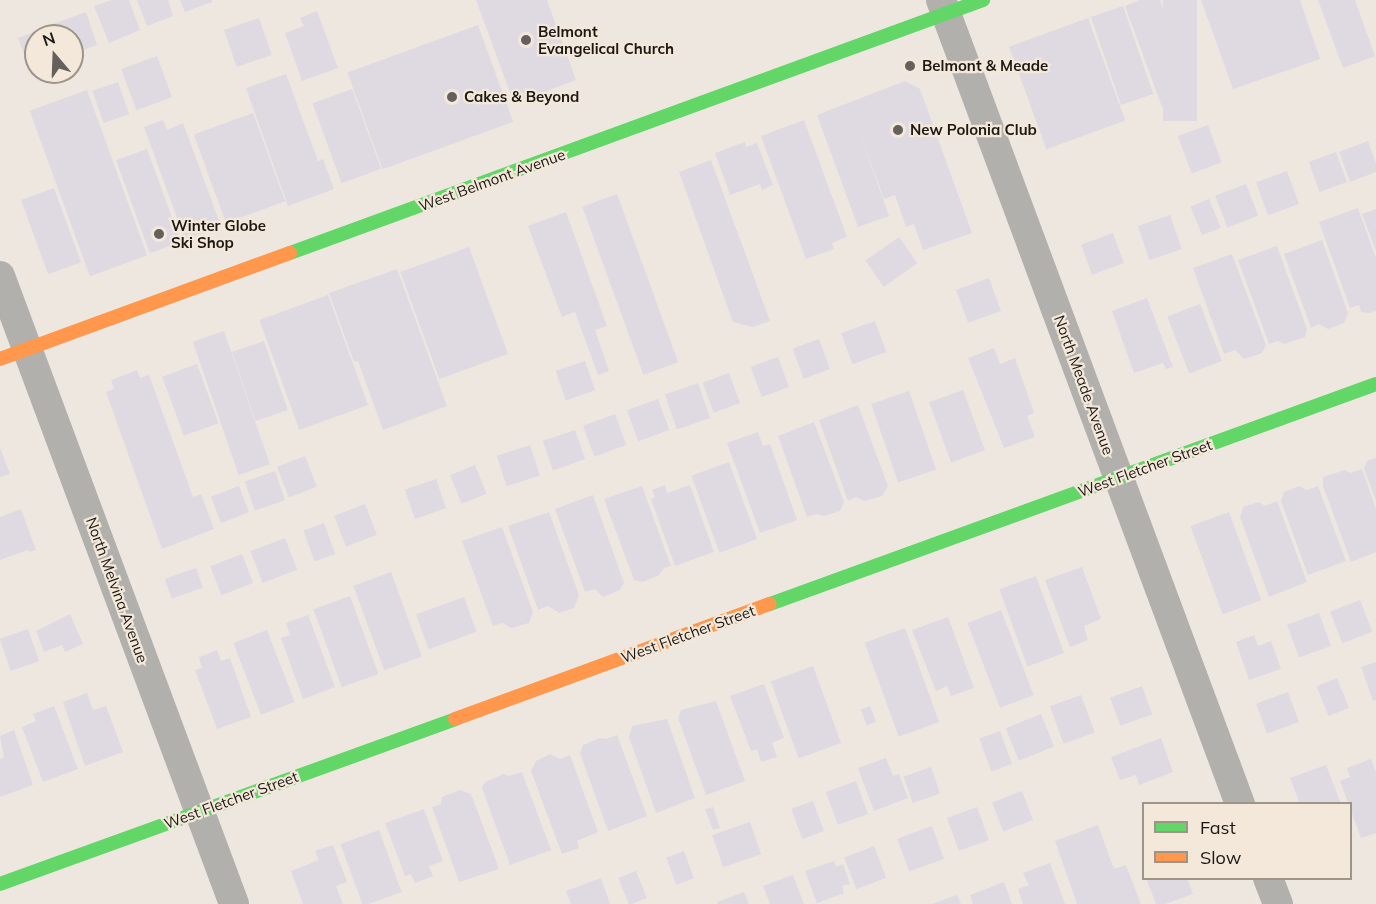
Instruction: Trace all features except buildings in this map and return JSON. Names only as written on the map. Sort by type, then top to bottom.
[{"type":"street","name":"West Belmont Avenue","points":[[0,359],[944,7],[983,0]]},
{"type":"street","name":"North Meade Avenue","points":[[944,7],[1239,802]]},
{"type":"street","name":"North Melvina Avenue","points":[[0,276],[234,904]]},
{"type":"street","name":"West Fletcher Street","points":[[0,884],[1376,384]]},
{"type":"street","points":[[1268,880],[1278,904]]},
{"type":"traffic: fast","points":[[290,253],[983,0]]},
{"type":"traffic: fast","points":[[770,604],[1376,384]]},
{"type":"traffic: fast","points":[[0,884],[455,719]]},
{"type":"traffic: slow","points":[[0,359],[290,253]]},
{"type":"traffic: slow","points":[[455,719],[770,604]]},
{"type":"place","name":"Belmont Evangelical Church","points":[[526,40]]},
{"type":"place","name":"Belmont & Meade","points":[[910,66]]},
{"type":"place","name":"Cakes & Beyond","points":[[452,97]]},
{"type":"place","name":"New Polonia Club","points":[[898,130]]},
{"type":"place","name":"Winter Globe Ski Shop","points":[[159,234]]}]
